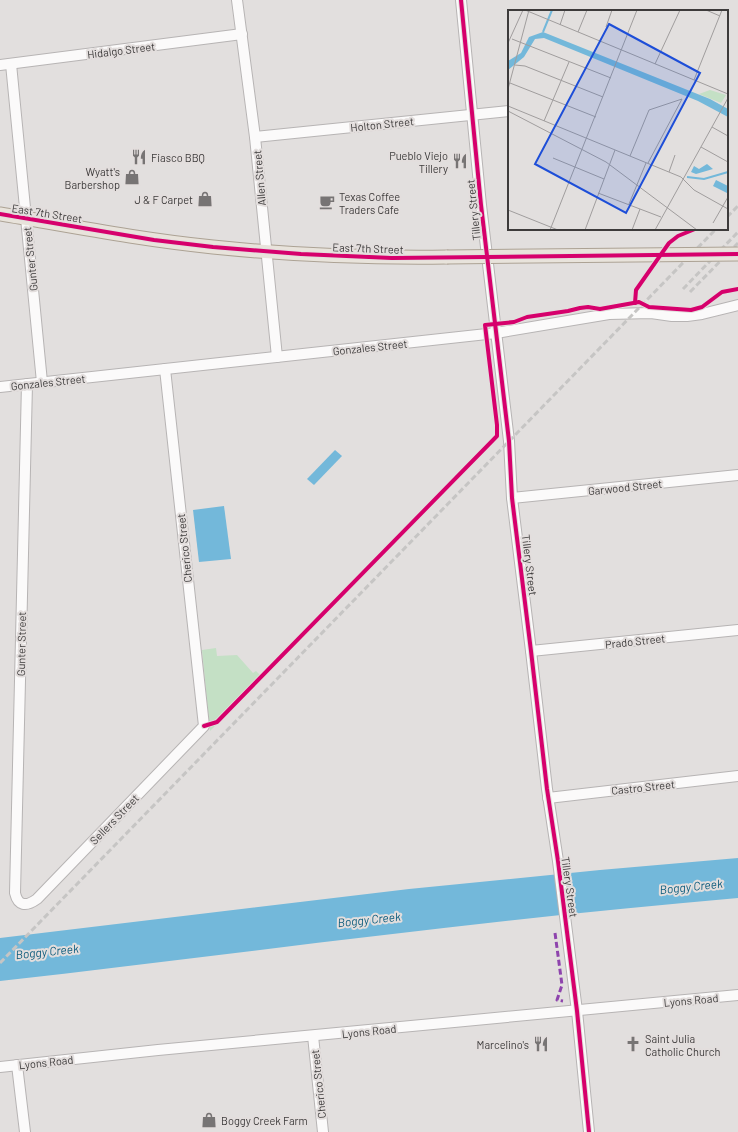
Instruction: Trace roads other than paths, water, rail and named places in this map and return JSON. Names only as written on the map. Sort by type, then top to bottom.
[{"type":"main road","name":"East 7th Street","points":[[0,214],[154,240],[267,252],[384,258],[738,254]]},
{"type":"street","name":"Allen Street","points":[[237,0],[255,137],[277,357]]},
{"type":"street","name":"Tillery Street","points":[[460,0],[481,205],[509,441],[512,498],[548,798],[558,861],[577,1010],[589,1132]]},
{"type":"street","name":"Hidalgo Street","points":[[0,65],[242,34]]},
{"type":"street","name":"Gunter Street","points":[[11,64],[42,382]]},
{"type":"street","name":"Holton Street","points":[[255,137],[508,111]]},
{"type":"street","name":"Gonzales Street","points":[[0,386],[496,333],[609,314],[651,313],[672,316],[687,316],[702,314],[738,305]]},
{"type":"street","name":"Cherico Street","points":[[165,369],[204,726]]},
{"type":"street","name":"Gunter Street","points":[[20,903],[16,898],[15,892],[27,384]]},
{"type":"street","name":"Garwood Street","points":[[512,498],[738,475]]},
{"type":"street","name":"Prado Street","points":[[531,651],[738,630]]},
{"type":"street","name":"Sellers Street","points":[[20,903],[26,905],[37,899],[204,726]]},
{"type":"street","name":"Castro Street","points":[[548,798],[738,776]]},
{"type":"street","name":"Lyons Road","points":[[0,1067],[158,1050],[738,995]]},
{"type":"street","name":"Cherico Street","points":[[313,1036],[323,1132]]},
{"type":"street","points":[[17,1065],[25,1132]]},
{"type":"water","points":[[335,450],[342,456],[314,485],[307,479]]},
{"type":"water","points":[[224,506],[231,559],[199,562],[193,510]]},
{"type":"water","name":"Boggy Creek","points":[[738,858],[738,898],[645,906],[461,926],[0,981],[0,938],[409,889]]},
{"type":"railway","points":[[728,216],[738,206]]},
{"type":"railway","points":[[0,963],[715,230]]},
{"type":"railway","points":[[683,289],[738,232]]},
{"type":"railway","points":[[690,292],[738,243]]},
{"type":"place","name":"Fiasco BBQ","points":[[139,157]]},
{"type":"place","name":"Pueblo Viejo Tillery","points":[[460,161]]},
{"type":"place","name":"Wyatt's Barbershop","points":[[132,177]]},
{"type":"place","name":"J & F Carpet","points":[[205,199]]},
{"type":"place","name":"Texas Coffee Traders Cafe","points":[[327,202]]},
{"type":"place","name":"Marcelino's","points":[[541,1044]]},
{"type":"place","name":"Saint Julia Catholic Church","points":[[633,1044]]},
{"type":"place","name":"Boggy Creek Farm","points":[[209,1120]]}]
